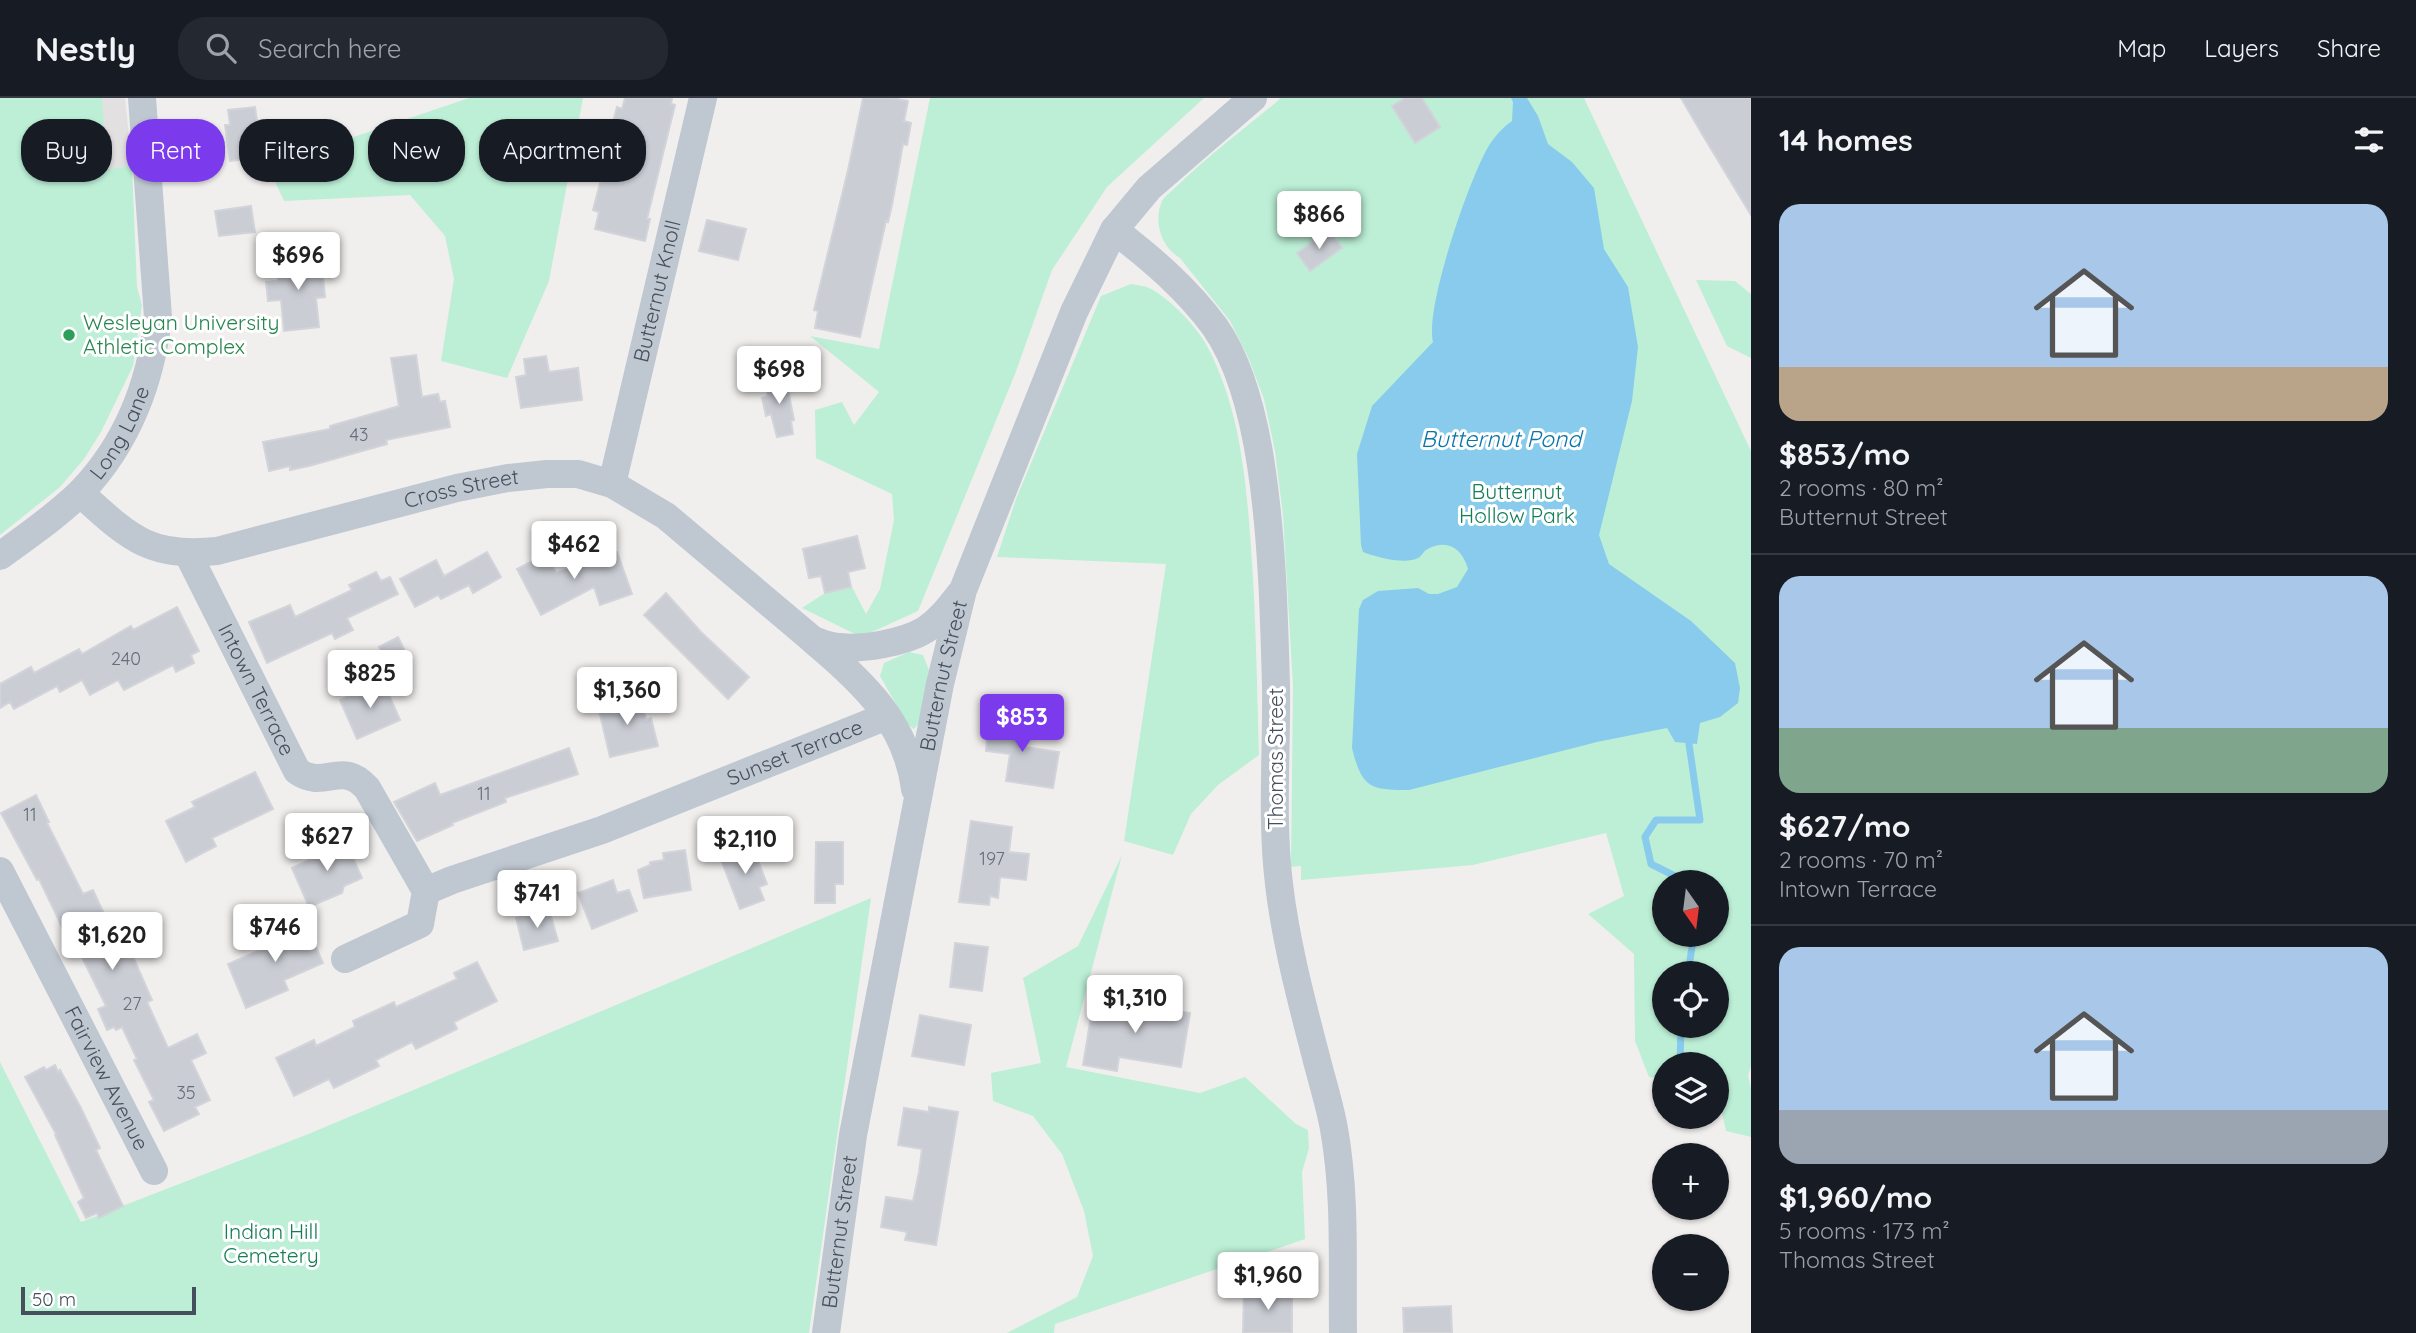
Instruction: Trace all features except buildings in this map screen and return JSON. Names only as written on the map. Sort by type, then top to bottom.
[{"type":"street","name":"Long Lane","points":[[0,556],[80,493],[107,463],[128,426],[146,384],[155,349],[158,317],[142,98]]},
{"type":"street","name":"Butternut Knoll","points":[[612,484],[704,98]]},
{"type":"street","name":"Butternut Street","points":[[826,1333],[853,1135],[940,684],[963,590],[1074,312],[1114,230],[1149,188],[1253,98]]},
{"type":"street","name":"Thomas Street","points":[[1114,230],[1156,262],[1216,329],[1234,364],[1248,401],[1258,444],[1265,493],[1276,686],[1275,812],[1279,883],[1298,985],[1334,1127],[1339,1171],[1342,1333]]},
{"type":"street","name":"Cross Street","points":[[80,493],[115,525],[136,539],[162,550],[188,554],[217,551],[457,488],[508,478],[578,474],[612,484],[666,516],[861,683],[904,742],[912,766],[916,817]]},
{"type":"street","name":"Intown Terrace","points":[[188,554],[297,771],[309,779],[343,773],[358,778],[367,788],[426,891]]},
{"type":"street","name":"Cross Street","points":[[813,640],[839,647],[871,646],[896,640],[924,630],[944,614],[963,590]]},
{"type":"street","name":"Sunset Terrace","points":[[426,891],[602,830],[887,716]]},
{"type":"street","name":"Fairview Avenue","points":[[0,871],[154,1171]]},
{"type":"street","points":[[345,959],[420,924],[426,891]]},
{"type":"shaded area","points":[[0,98],[125,98],[126,167],[112,168],[112,119],[32,119]]},
{"type":"green space","name":"Wesleyan University Athletic Complex","points":[[0,98],[102,98],[103,119],[21,119],[21,182],[112,182],[112,168],[126,167],[126,182],[133,182],[137,287],[142,305],[133,366],[101,432],[84,459],[60,487],[0,535]]},
{"type":"green space","points":[[469,98],[583,98],[579,119],[479,119],[479,182],[567,182],[549,281],[507,378],[441,361],[454,279],[445,236],[410,195],[284,201],[275,182],[354,182],[354,137],[368,132],[368,182],[465,182],[465,119],[407,119]]},
{"type":"green space","points":[[930,98],[1204,98],[1107,187],[1052,270],[1015,374],[918,611],[861,637],[802,608],[825,593],[852,587],[866,614],[880,589],[894,520],[892,494],[816,458],[815,410],[842,402],[854,425],[879,392],[810,336],[879,349]]},
{"type":"green space","name":"Butternut Hollow Park","points":[[1281,98],[1584,98],[1751,451],[1751,1066],[1748,1075],[1751,1089],[1751,1137],[1726,1131],[1729,1129],[1729,1052],[1652,1052],[1652,1077],[1649,1077],[1635,1041],[1634,954],[1588,914],[1624,896],[1606,833],[1473,865],[1301,880],[1301,866],[1291,867],[1293,686],[1283,515],[1275,451],[1264,399],[1248,357],[1230,321],[1180,258],[1168,247],[1160,233],[1158,217],[1162,201],[1202,163]]},
{"type":"green space","points":[[1696,280],[1735,281],[1751,294],[1751,358],[1727,346]]},
{"type":"green space","points":[[1131,284],[1151,289],[1183,314],[1203,339],[1218,370],[1240,444],[1251,547],[1259,755],[1218,785],[1191,814],[1173,855],[1124,841],[1166,564],[997,557],[1016,499],[1101,296]]},
{"type":"green space","points":[[909,652],[923,655],[929,670],[920,722],[914,729],[908,725],[880,676],[884,663]]},
{"type":"green space","points":[[1122,855],[1066,1067],[1200,1093],[1245,1077],[1296,1124],[1308,1130],[1309,1148],[1302,1172],[1305,1239],[1055,1324],[1054,1333],[1007,1333],[1077,1297],[1093,1256],[1084,1211],[1062,1154],[1033,1116],[993,1101],[991,1073],[1041,1063],[1023,978],[1078,946]]},
{"type":"green space","name":"Indian Hill Cemetery","points":[[871,898],[809,1333],[0,1333],[0,1062],[81,1222],[306,1135]]},
{"type":"water","name":"Butternut Pond","points":[[1511,98],[1527,98],[1538,116],[1548,144],[1572,162],[1594,188],[1604,249],[1628,287],[1638,347],[1632,401],[1599,535],[1609,564],[1691,621],[1735,663],[1740,688],[1738,703],[1720,717],[1700,723],[1697,744],[1675,742],[1667,728],[1597,742],[1409,790],[1385,789],[1364,779],[1352,748],[1359,609],[1363,600],[1378,591],[1418,588],[1429,594],[1438,594],[1457,587],[1468,569],[1462,555],[1447,545],[1426,550],[1418,558],[1406,561],[1363,552],[1357,454],[1372,406],[1433,342],[1435,302],[1459,216],[1487,149],[1512,121]]},
{"type":"waterway","points":[[1663,870],[1651,864],[1645,837],[1656,820],[1700,820],[1688,737]]},
{"type":"waterway","points":[[1690,961],[1692,947]]},
{"type":"waterway","points":[[1680,1052],[1681,1038]]},
{"type":"place","name":"Wesleyan University Athletic Complex","points":[[69,335]]}]
